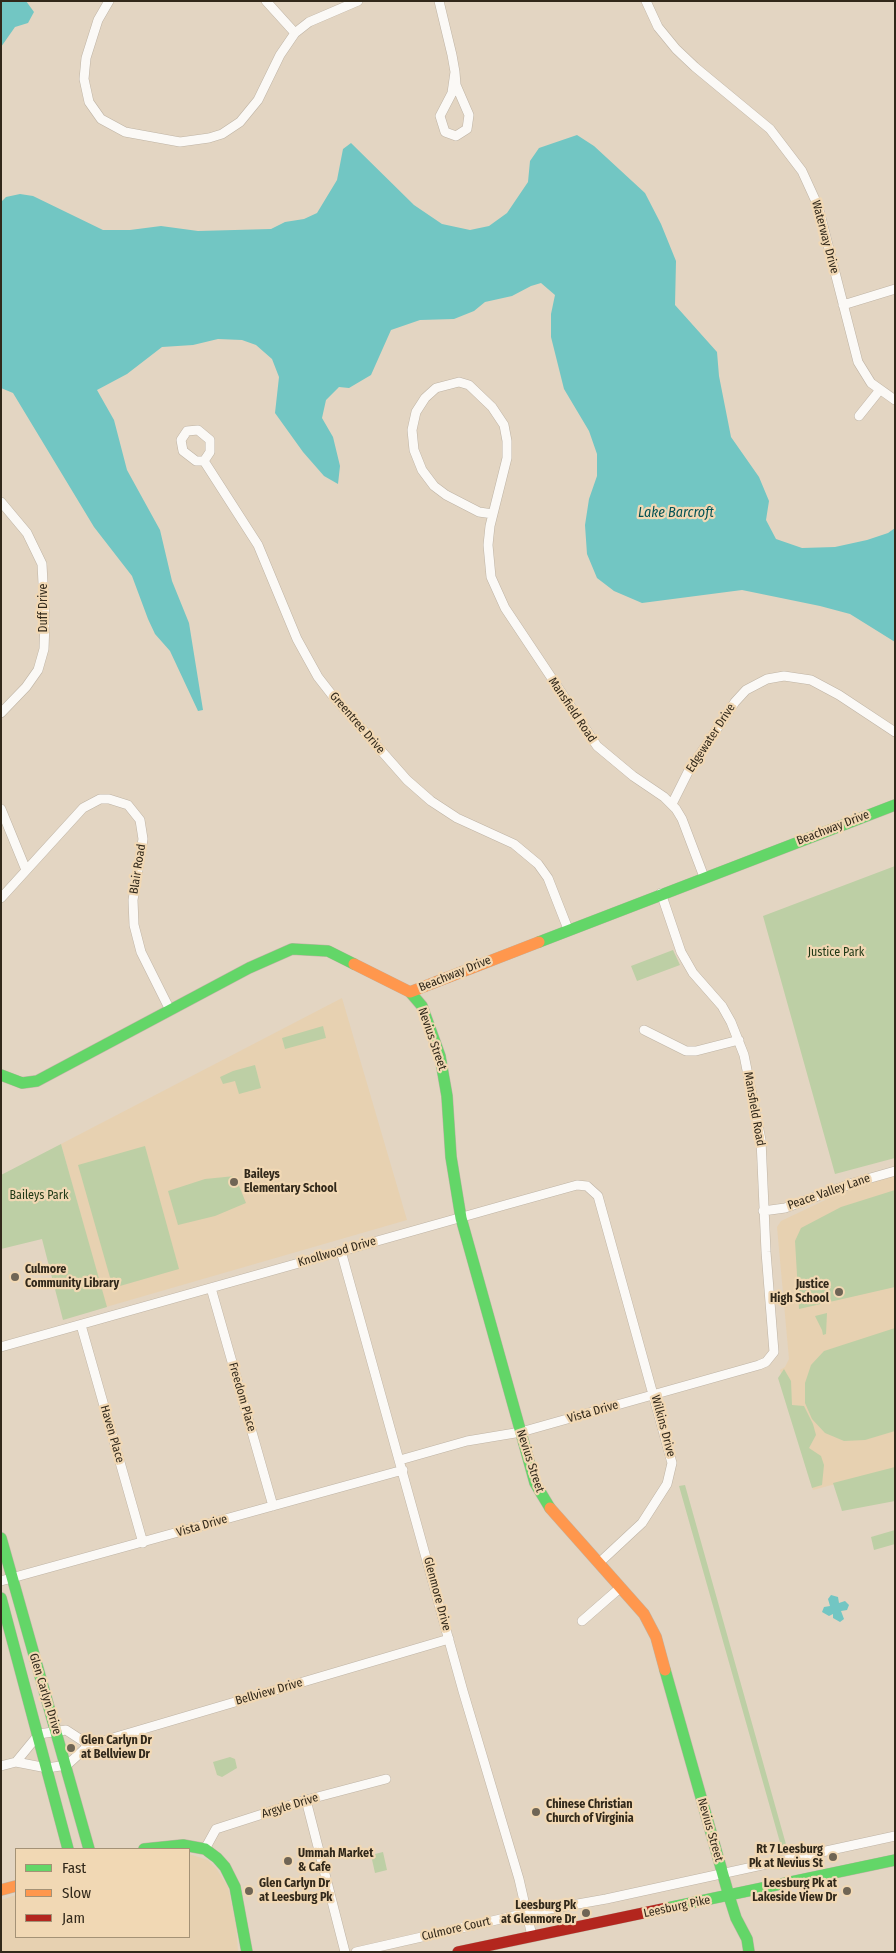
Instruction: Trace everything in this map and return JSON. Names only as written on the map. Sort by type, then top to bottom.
[{"type":"street","points":[[109,1],[98,20],[86,58],[85,91],[94,112],[101,119],[125,132],[149,138],[194,141],[231,129],[248,114],[258,100],[280,55],[295,33],[309,22],[358,1]]},
{"type":"street","points":[[266,1],[295,33]]},
{"type":"street","points":[[439,1],[455,72],[456,86],[469,115],[467,129],[456,136],[445,132],[440,123],[440,116],[452,93],[455,72]]},
{"type":"street","name":"Waterway Drive","points":[[646,1],[658,26],[676,49],[694,67],[770,129],[795,159],[818,206],[858,362],[867,378],[879,391],[895,400]]},
{"type":"street","points":[[843,305],[895,289]]},
{"type":"street","name":"Mansfield Road","points":[[493,514],[478,512],[464,506],[434,486],[422,470],[414,450],[412,430],[416,412],[425,398],[436,388],[459,382],[469,385],[480,393],[492,407],[504,426],[507,441],[506,458],[493,514],[488,534],[492,577],[505,608],[597,746],[633,776],[672,804],[682,819],[704,877]]},
{"type":"street","points":[[859,416],[879,391]]},
{"type":"street","name":"Greentree Drive","points":[[204,461],[258,545],[297,639],[318,677],[407,780],[431,801],[458,818],[514,844],[538,864],[548,878],[568,929]]},
{"type":"street","name":"Duff Drive","points":[[1,502],[27,533],[42,564],[45,622],[44,649],[38,670],[26,687],[1,713]]},
{"type":"street","name":"Edgewater Drive","points":[[672,804],[688,772],[735,702],[746,690],[767,678],[784,676],[811,680],[895,732]]},
{"type":"street","name":"Blair Road","points":[[1,898],[83,808],[100,799],[109,799],[128,805],[140,820],[144,839],[133,900],[134,925],[141,952],[170,1010]]},
{"type":"street","name":"Beachway Drive","points":[[1,1075],[22,1083],[37,1080],[278,954],[303,948],[316,949],[342,956],[410,992],[661,893],[895,805]]},
{"type":"street","points":[[1,809],[26,870]]},
{"type":"street","name":"Mansfield Road","points":[[661,893],[671,926],[688,965],[722,1006],[739,1040],[761,1140],[774,1346]]},
{"type":"street","name":"Nevius Street","points":[[410,992],[422,1006],[438,1050],[444,1075],[451,1157],[461,1218],[535,1483],[544,1501],[644,1614],[656,1637],[729,1896],[736,1918],[748,1939],[749,1952]]},
{"type":"street","points":[[644,1030],[686,1051],[696,1051],[739,1040]]},
{"type":"street","name":"Peace Valley Lane","points":[[764,1211],[784,1208],[853,1183],[895,1171]]},
{"type":"street","name":"Knollwood Drive","points":[[1,1348],[577,1185],[587,1186],[598,1196],[619,1267]]},
{"type":"street","name":"Glenmore Drive","points":[[341,1251],[449,1639],[519,1879],[532,1936]]},
{"type":"street","name":"Wilkins Drive","points":[[599,1563],[642,1523],[664,1490],[670,1476],[672,1457],[619,1267]]},
{"type":"street","name":"Freedom Place","points":[[211,1288],[273,1506]]},
{"type":"street","name":"Haven Place","points":[[81,1325],[143,1543]]},
{"type":"street","name":"Vista Drive","points":[[400,1460],[467,1441],[521,1432],[759,1365],[772,1357],[774,1346]]},
{"type":"street","name":"Vista Drive","points":[[7,1580],[403,1470]]},
{"type":"street","name":"Glen Carlyn Drive","points":[[1,1538],[7,1580],[67,1765],[90,1848]]},
{"type":"street","points":[[582,1621],[621,1587]]},
{"type":"street","name":"Glen Carlyn Drive","points":[[1,1598],[39,1734],[68,1848]]},
{"type":"street","name":"Bellview Drive","points":[[67,1765],[89,1745],[449,1639]]},
{"type":"street","points":[[16,1762],[39,1734],[66,1730],[89,1745]]},
{"type":"street","points":[[1,1766],[16,1762],[48,1768],[67,1765]]},
{"type":"street","name":"Argyle Drive","points":[[205,1849],[216,1829],[306,1800],[386,1779]]},
{"type":"street","points":[[306,1800],[345,1952]]},
{"type":"street","name":"Culmore Court","points":[[356,1952],[527,1913],[606,1899],[895,1836]]},
{"type":"street","points":[[151,1848],[173,1845],[205,1849],[217,1858],[231,1876],[247,1952]]},
{"type":"street","name":"Leesburg Pike","points":[[458,1952],[895,1860]]},
{"type":"street","points":[[1,1890],[15,1886]]},
{"type":"shaded area","name":"Baileys Elementary School","points":[[342,998],[407,1220],[106,1307],[61,1144]]},
{"type":"shaded area","name":"Justice High School","points":[[895,1168],[895,1468],[813,1490],[780,1370],[785,1367],[789,1359],[777,1227],[781,1221],[840,1193],[838,1183]]},
{"type":"shaded area","points":[[190,1854],[208,1860],[216,1868],[228,1887],[236,1925],[238,1952],[1,1952],[1,1900],[15,1895],[15,1938],[190,1938]]},
{"type":"green space","name":"Justice Park","points":[[895,866],[895,1158],[835,1174],[763,916]]},
{"type":"green space","points":[[673,950],[680,965],[637,981],[631,966]]},
{"type":"green space","points":[[323,1026],[326,1038],[285,1049],[282,1038]]},
{"type":"green space","points":[[255,1065],[261,1088],[239,1094],[235,1081],[223,1084],[220,1077]]},
{"type":"green space","name":"Baileys Park","points":[[61,1144],[107,1307],[63,1320],[42,1239],[1,1249],[1,1175]]},
{"type":"green space","points":[[145,1146],[179,1269],[113,1288],[78,1165]]},
{"type":"green space","points":[[235,1176],[246,1203],[215,1216],[178,1225],[168,1191],[205,1179]]},
{"type":"green space","points":[[895,1190],[895,1287],[799,1309],[795,1241],[801,1228],[841,1207]]},
{"type":"green space","points":[[827,1313],[826,1334],[823,1335],[815,1316]]},
{"type":"green space","points":[[895,1328],[895,1431],[865,1440],[844,1441],[825,1433],[812,1419],[805,1403],[805,1383],[811,1365],[824,1351]]},
{"type":"green space","points":[[784,1369],[791,1381],[792,1405],[804,1406],[813,1424],[816,1435],[809,1448],[821,1456],[824,1465],[822,1485],[812,1488],[778,1378]]},
{"type":"green space","points":[[895,1467],[895,1501],[842,1511],[833,1483]]},
{"type":"green space","points":[[685,1485],[789,1855],[783,1853],[679,1486]]},
{"type":"green space","points":[[895,1530],[895,1544],[874,1550],[871,1537]]},
{"type":"green space","points":[[230,1757],[235,1759],[237,1768],[222,1777],[217,1775],[213,1762]]},
{"type":"green space","points":[[383,1852],[387,1870],[375,1873],[371,1855]]},
{"type":"water","points":[[1,1],[26,1],[34,12],[28,23],[15,27],[1,47]]},
{"type":"water","name":"Lake Barcroft","points":[[577,135],[594,146],[645,193],[661,224],[676,261],[675,305],[717,352],[719,376],[731,437],[759,477],[769,501],[766,520],[776,539],[802,548],[835,547],[867,540],[888,533],[895,528],[895,642],[850,614],[820,606],[742,590],[642,603],[614,591],[597,578],[587,554],[585,525],[589,499],[597,476],[597,454],[589,431],[564,389],[551,337],[551,314],[555,295],[541,283],[512,296],[485,302],[474,311],[454,319],[420,320],[391,330],[371,375],[349,388],[339,387],[326,400],[322,418],[333,437],[340,466],[338,484],[324,476],[303,452],[275,413],[279,377],[272,359],[256,345],[242,340],[218,339],[193,345],[162,347],[127,374],[97,390],[114,420],[127,470],[160,530],[172,581],[189,623],[203,710],[198,711],[170,651],[155,634],[132,576],[94,527],[13,393],[1,388],[1,202],[6,197],[20,194],[33,196],[103,230],[130,230],[161,226],[198,231],[271,229],[285,222],[304,219],[317,213],[337,180],[343,149],[351,143],[414,205],[442,224],[470,230],[489,226],[507,213],[528,182],[530,161],[539,148]]},
{"type":"water","points":[[831,1595],[838,1597],[839,1603],[845,1601],[849,1605],[847,1610],[841,1611],[844,1619],[840,1622],[833,1618],[833,1614],[829,1616],[822,1612],[824,1607],[830,1606],[828,1599]]},
{"type":"traffic: fast","points":[[539,942],[895,805]]},
{"type":"traffic: fast","points":[[1,1075],[22,1083],[37,1081],[249,968],[292,949],[328,951],[354,964]]},
{"type":"traffic: fast","points":[[410,992],[422,1006],[440,1056],[447,1096],[451,1157],[461,1218],[535,1483],[550,1508]]},
{"type":"traffic: fast","points":[[1,1538],[89,1848]]},
{"type":"traffic: fast","points":[[1,1598],[68,1848]]},
{"type":"traffic: fast","points":[[665,1670],[729,1896],[736,1918],[747,1939],[749,1952]]},
{"type":"traffic: fast","points":[[154,1848],[183,1845],[205,1849],[217,1858],[225,1867],[235,1887],[247,1952]]},
{"type":"traffic: fast","points":[[667,1908],[895,1860]]},
{"type":"traffic: slow","points":[[354,964],[410,992],[539,942]]},
{"type":"traffic: slow","points":[[550,1508],[644,1614],[656,1637],[665,1670]]},
{"type":"traffic: slow","points":[[1,1890],[15,1886]]},
{"type":"traffic: jam","points":[[458,1952],[667,1908]]},
{"type":"place","name":"Baileys Elementary School","points":[[234,1182]]},
{"type":"place","name":"Culmore Community Library","points":[[15,1277]]},
{"type":"place","name":"Justice High School","points":[[839,1292]]},
{"type":"place","name":"Glen Carlyn Dr at Bellview Dr","points":[[71,1748]]},
{"type":"place","name":"Chinese Christian Church of Virginia","points":[[536,1812]]},
{"type":"place","name":"Rt 7 Leesburg Pk at Nevius St","points":[[833,1857]]},
{"type":"place","name":"Ummah Market & Cafe","points":[[288,1861]]},
{"type":"place","name":"Glen Carlyn Dr at Leesburg Pk","points":[[249,1891]]},
{"type":"place","name":"Leesburg Pk at Lakeside View Dr","points":[[847,1891]]},
{"type":"place","name":"Leesburg Pk at Glenmore Dr","points":[[586,1913]]}]
